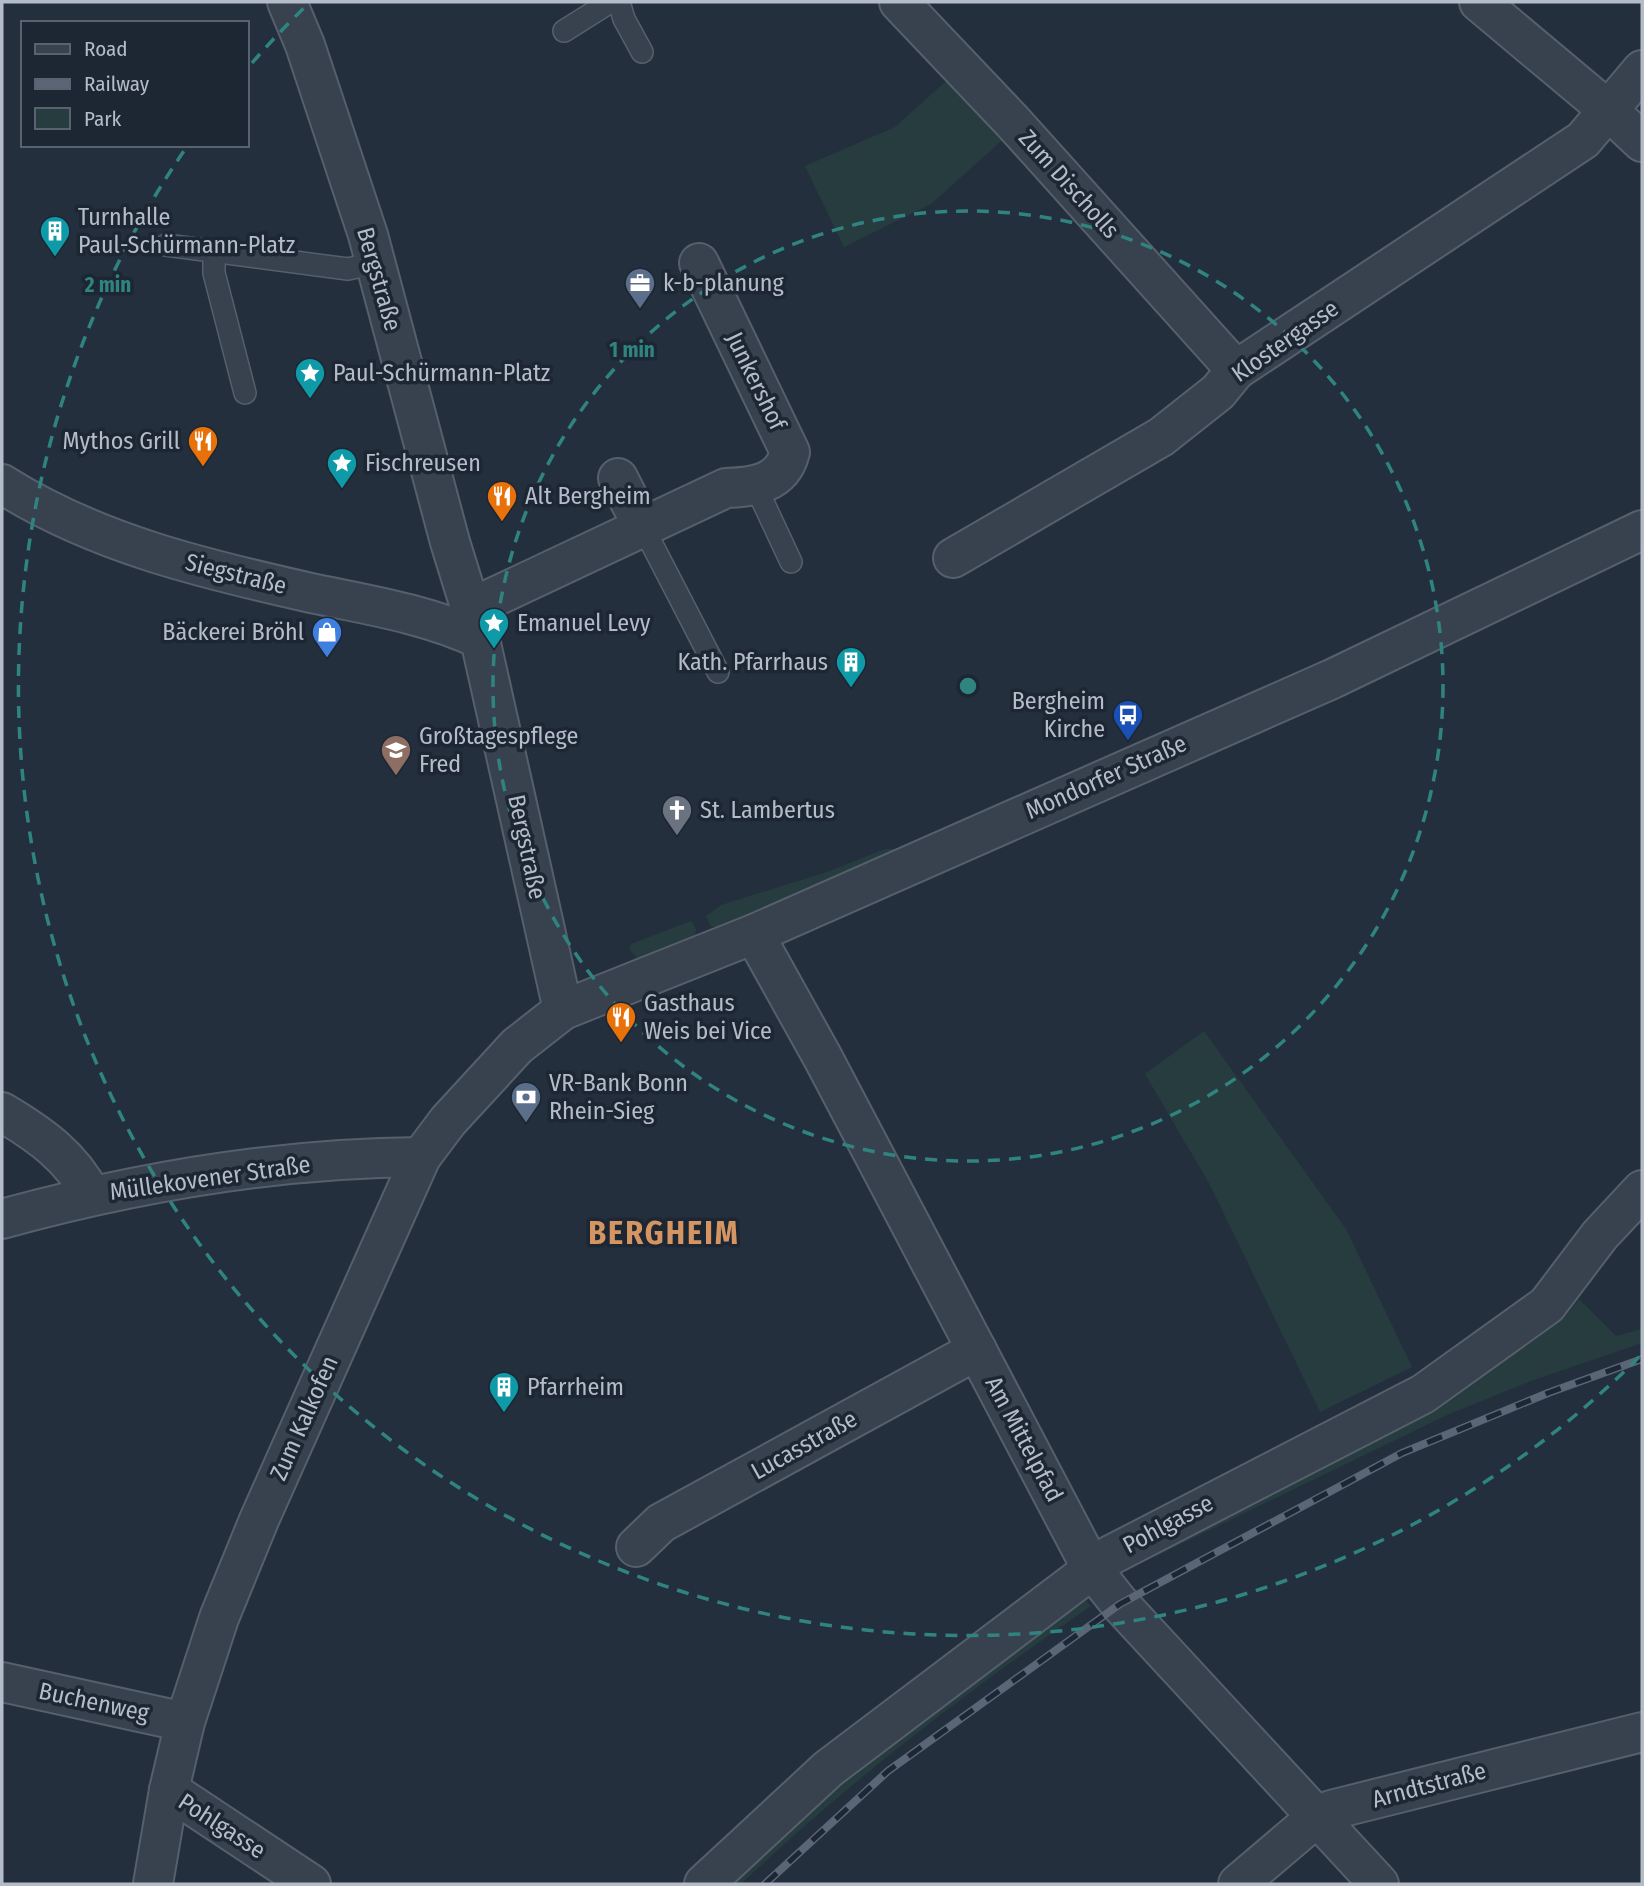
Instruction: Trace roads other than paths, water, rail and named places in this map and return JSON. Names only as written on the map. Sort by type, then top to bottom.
[{"type":"street","name":"Bergstraße","points":[[287,2],[305,45],[375,263],[450,542],[476,623],[563,1010]]},
{"type":"street","name":"Zum Discholls","points":[[899,2],[1012,121],[1236,370]]},
{"type":"street","points":[[1479,2],[1608,110],[1642,142]]},
{"type":"street","name":"Klostergasse","points":[[953,558],[1161,437],[1218,392],[1236,370],[1583,140],[1642,70]]},
{"type":"street","name":"Junkershof","points":[[476,623],[643,527],[726,488],[755,487],[782,472],[790,452],[699,264]]},
{"type":"street","points":[[618,478],[643,527]]},
{"type":"street","name":"Siegstraße","points":[[2,484],[75,524],[159,555],[275,585],[442,622],[476,623]]},
{"type":"street","name":"Mondorfer Straße","points":[[563,1010],[754,934],[1332,679],[1642,530]]},
{"type":"street","name":"Am Mittelpfad","points":[[754,934],[823,1058],[1092,1569],[1120,1604],[1378,1884]]},
{"type":"street","name":"Zum Kalkofen","points":[[153,1884],[169,1790],[186,1722],[219,1618],[259,1520],[421,1157],[448,1121],[517,1046],[563,1010]]},
{"type":"street","points":[[2,1112],[49,1142],[82,1177],[91,1195]]},
{"type":"street","name":"Müllekovener Straße","points":[[2,1219],[91,1195],[298,1164],[360,1157],[421,1157]]},
{"type":"street","name":"Pohlgasse","points":[[704,1884],[828,1769],[1111,1555],[1214,1499],[1423,1394],[1547,1305],[1600,1235],[1642,1190]]},
{"type":"street","name":"Lucasstraße","points":[[636,1546],[661,1523],[976,1350]]},
{"type":"street","name":"Buchenweg","points":[[2,1682],[186,1722]]},
{"type":"street","name":"Arndtstraße","points":[[1238,1884],[1318,1816],[1477,1772],[1642,1732]]},
{"type":"street","name":"Pohlgasse","points":[[169,1790],[311,1884]]},
{"type":"lane","points":[[564,31],[610,2]]},
{"type":"lane","points":[[619,2],[624,19],[642,52]]},
{"type":"lane","points":[[166,245],[348,269],[375,263]]},
{"type":"lane","points":[[214,251],[214,273],[245,393]]},
{"type":"lane","points":[[755,487],[791,562]]},
{"type":"lane","points":[[643,527],[718,672]]},
{"type":"railway","points":[[765,1884],[888,1771],[1120,1604],[1402,1453],[1548,1393],[1642,1359]]},
{"type":"place","name":"Turnhalle Paul-Schürmann-Platz","points":[[55,258]]},
{"type":"place","name":"k-b-planung","points":[[640,310]]},
{"type":"place","name":"Paul-Schürmann-Platz","points":[[310,400]]},
{"type":"place","name":"Mythos Grill","points":[[203,468]]},
{"type":"place","name":"Fischreusen","points":[[342,490]]},
{"type":"place","name":"Alt Bergheim","points":[[502,523]]},
{"type":"place","name":"Emanuel Levy","points":[[494,650]]},
{"type":"place","name":"Bäckerei Bröhl","points":[[327,659]]},
{"type":"place","name":"Kath. Pfarrhaus","points":[[851,689]]},
{"type":"place","name":"Bergheim Kirche","points":[[1128,742]]},
{"type":"place","name":"Großtagespflege Fred","points":[[396,777]]},
{"type":"place","name":"St. Lambertus","points":[[677,837]]},
{"type":"place","name":"Gasthaus Weis bei Vice","points":[[621,1044]]},
{"type":"place","name":"VR-Bank Bonn Rhein-Sieg","points":[[526,1124]]},
{"type":"place","name":"Pfarrheim","points":[[504,1414]]},
{"type":"district","name":"BERGHEIM","points":[[664,1233]]}]
